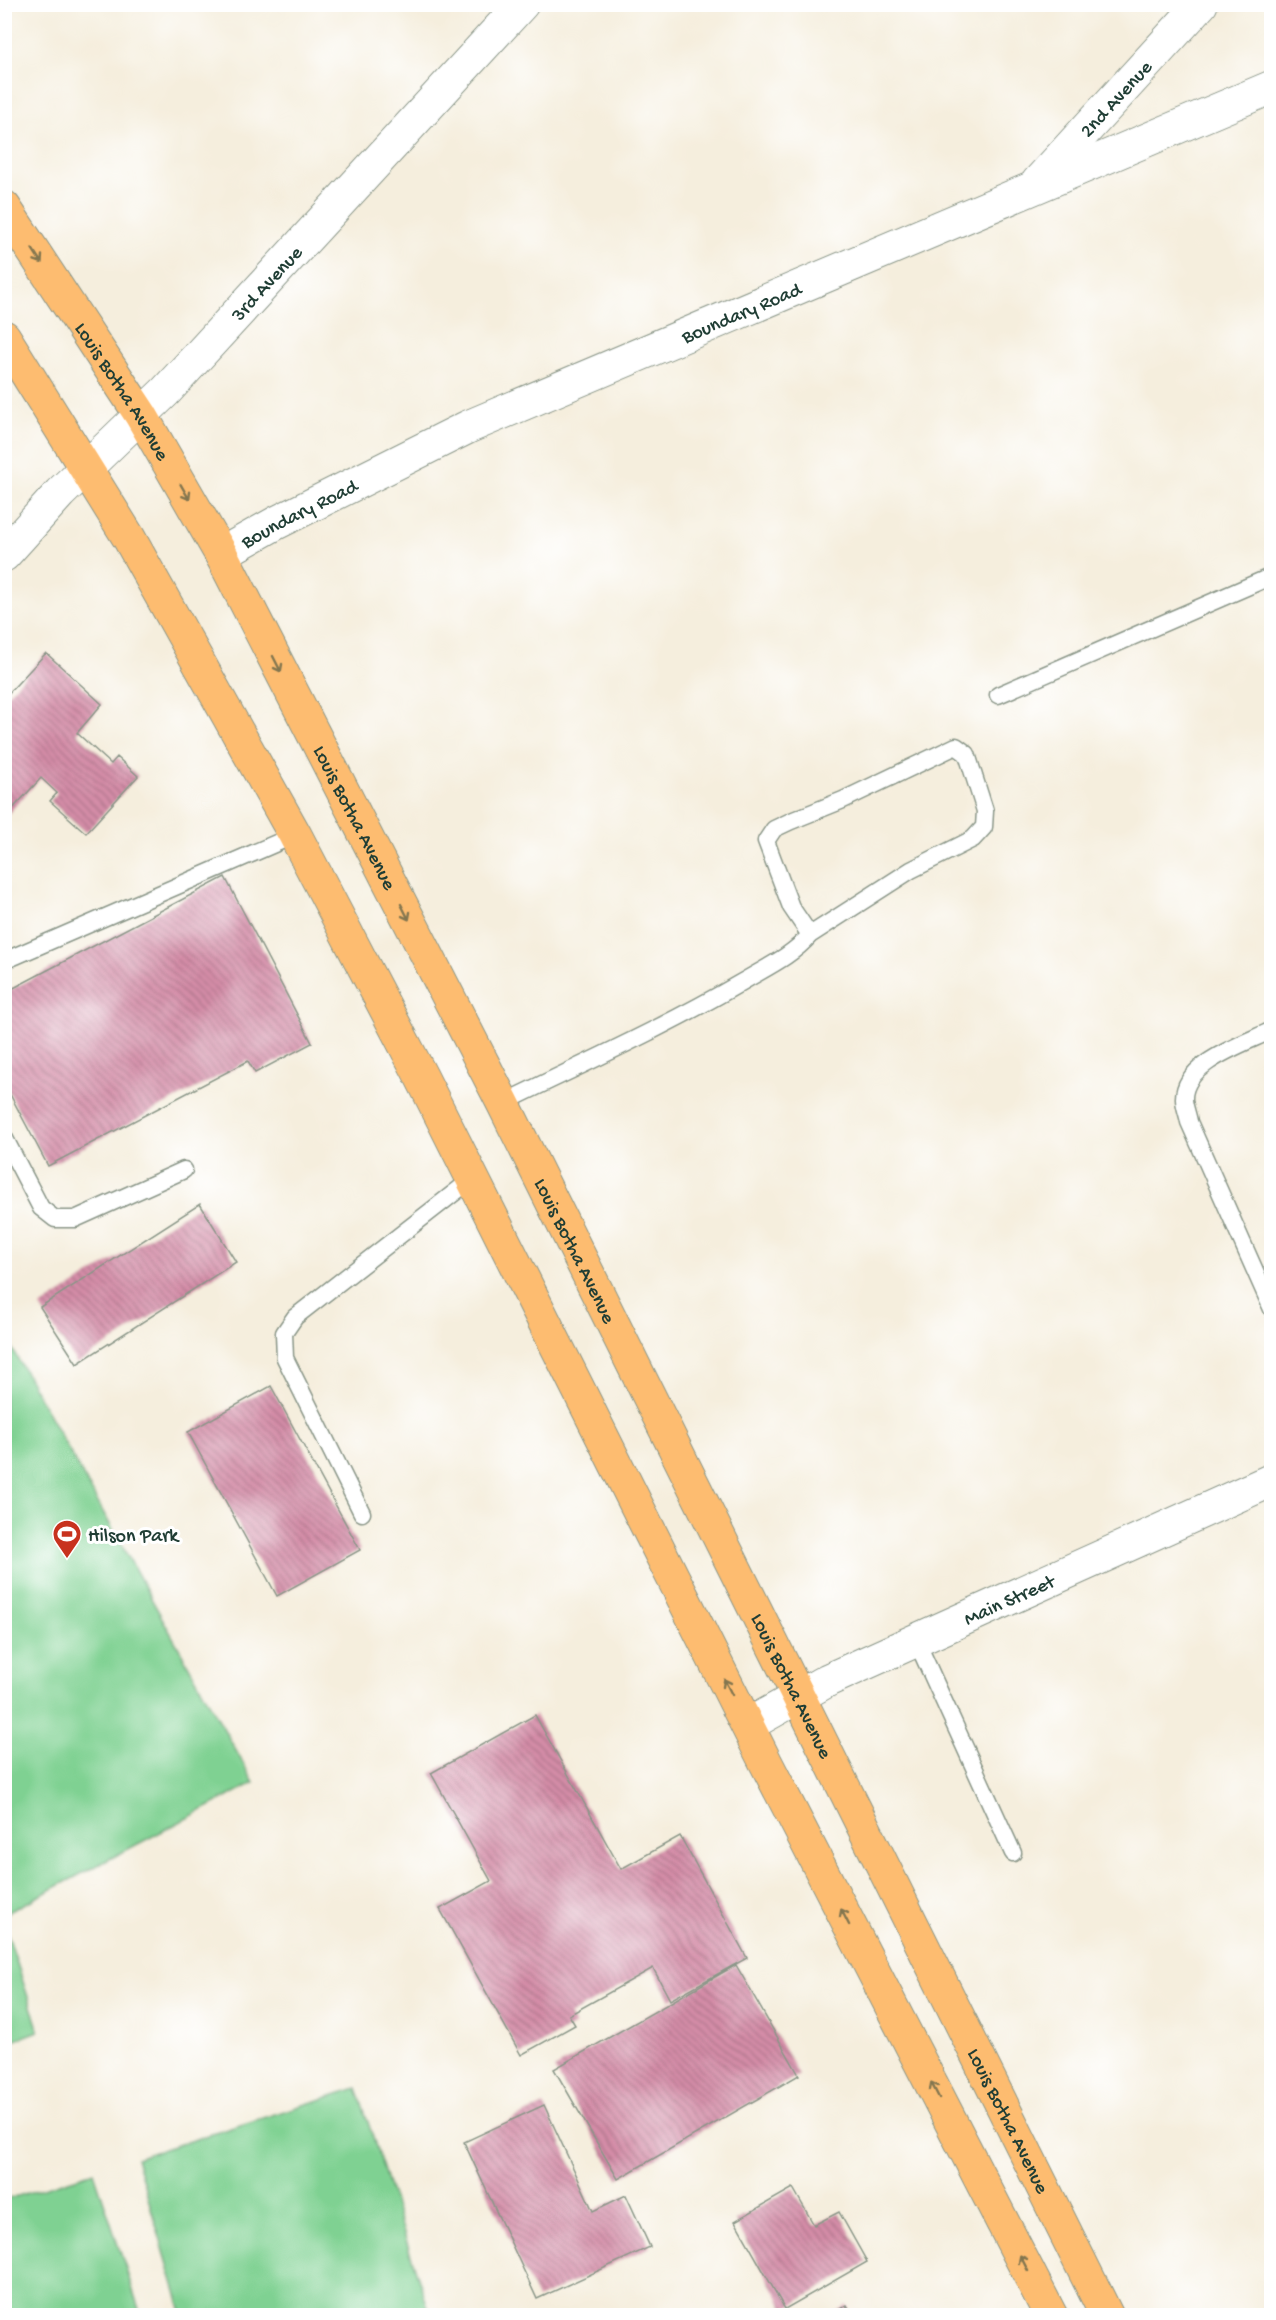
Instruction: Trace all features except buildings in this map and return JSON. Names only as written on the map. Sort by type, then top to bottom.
[{"type":"main road","name":"Louis Botha Avenue","points":[[4,207],[141,415],[221,554],[503,1102],[1107,2316]]},
{"type":"main road","points":[[4,337],[129,538],[295,835],[421,1076],[748,1725],[1051,2316]]},
{"type":"street","name":"3rd Avenue","points":[[4,555],[85,469],[166,391],[522,4]]},
{"type":"street","name":"2nd Avenue","points":[[1030,191],[1201,4]]},
{"type":"street","name":"Boundary Road","points":[[221,554],[276,523],[468,427],[1272,87]]},
{"type":"street","name":"Main Street","points":[[748,1725],[828,1680],[1272,1480]]},
{"type":"lane","points":[[998,695],[1272,576]]},
{"type":"lane","points":[[503,1102],[598,1057],[722,993],[782,958],[810,935],[910,870],[973,839],[984,827],[985,811],[967,754],[956,746],[874,786],[774,829],[766,841],[791,907],[810,935]]},
{"type":"lane","points":[[4,961],[295,835]]},
{"type":"lane","points":[[1272,1030],[1202,1065],[1188,1081],[1184,1099],[1189,1122],[1272,1309]]},
{"type":"lane","points":[[4,1137],[41,1208],[55,1219],[75,1219],[184,1170]]},
{"type":"lane","points":[[362,1513],[285,1358],[284,1333],[295,1317],[472,1179]]},
{"type":"lane","points":[[916,1640],[1013,1853]]},
{"type":"green space","name":"Hilson Park","points":[[4,1334],[254,1783],[5,1914],[4,1914]]},
{"type":"green space","points":[[4,1923],[39,2031],[5,2044],[4,2043]]},
{"type":"green space","points":[[357,2088],[429,2311],[416,2316],[183,2315],[136,2158]]},
{"type":"green space","points":[[94,2172],[141,2315],[5,2315],[5,2200]]},
{"type":"place","name":"Hilson Park","points":[[67,1560]]}]
